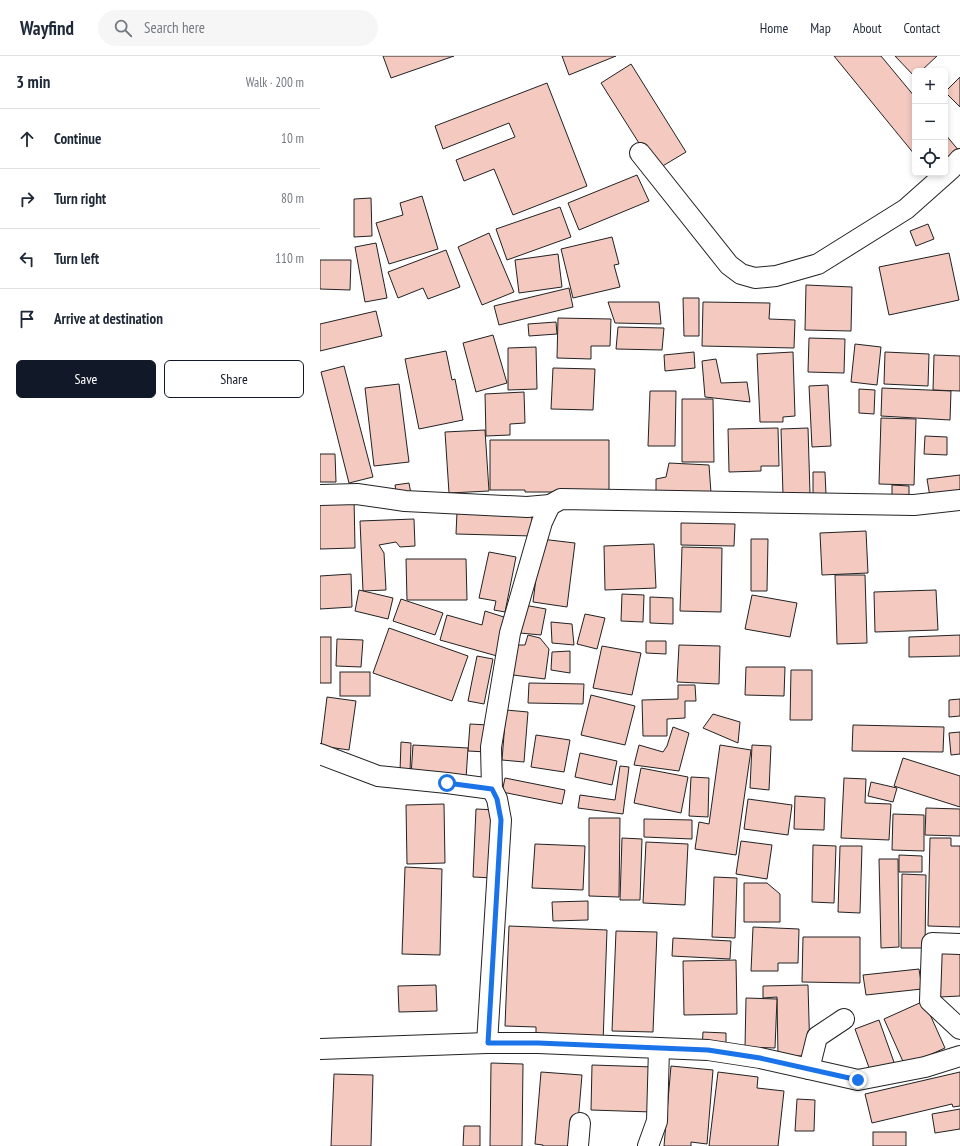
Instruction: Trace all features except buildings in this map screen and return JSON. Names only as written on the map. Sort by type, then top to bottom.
[{"type":"street","points":[[640,153],[729,265],[741,274],[755,278],[776,276],[818,264],[906,209],[951,169],[960,159]]},
{"type":"street","points":[[320,495],[357,494],[405,501],[527,507],[550,505],[560,499],[914,506],[960,500]]},
{"type":"street","points":[[488,1043],[501,820],[497,799],[492,789],[491,747],[510,633],[542,522],[550,505]]},
{"type":"street","points":[[320,754],[378,776],[492,789]]},
{"type":"street","points":[[960,944],[932,943],[930,1001],[960,1029]]},
{"type":"street","points":[[809,1069],[817,1037],[844,1019]]},
{"type":"street","points":[[320,1049],[488,1043],[538,1043],[708,1050],[760,1058],[858,1080],[926,1067],[960,1056]]},
{"type":"street","points":[[648,1146],[657,1121],[659,1048]]},
{"type":"street","points":[[578,1146],[580,1123]]},
{"type":"route","points":[[447,783],[492,789],[497,799],[501,820],[488,1043],[538,1043],[708,1050],[760,1058],[858,1080]]}]
